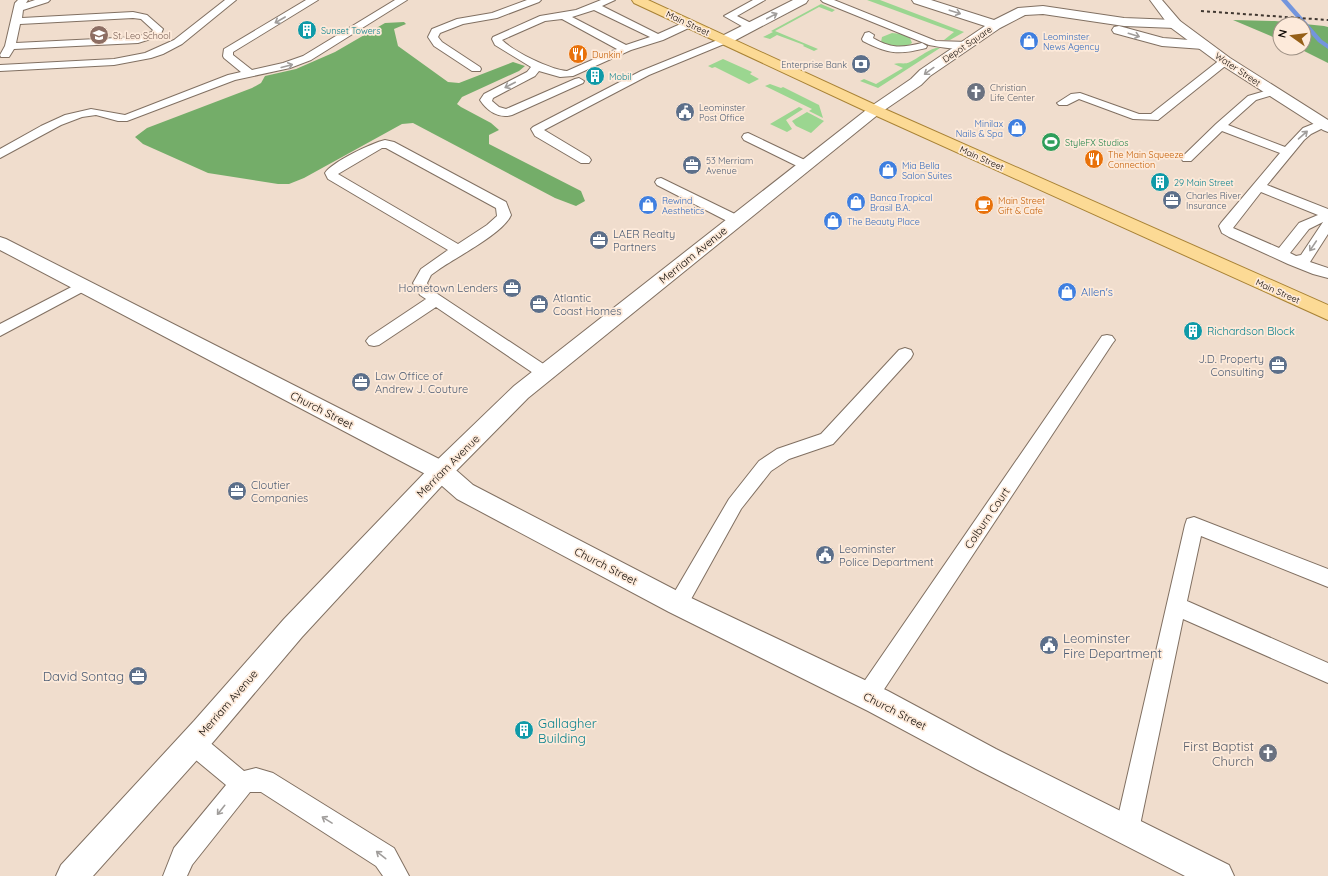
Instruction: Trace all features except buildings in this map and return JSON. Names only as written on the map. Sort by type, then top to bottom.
[{"type":"main road","name":"Main Street","points":[[638,0],[875,110],[1328,313]]},
{"type":"street","points":[[725,40],[802,0]]},
{"type":"street","points":[[918,0],[995,25]]},
{"type":"street","name":"Water Street","points":[[1156,0],[1175,24],[1203,45],[1325,126]]},
{"type":"street","name":"Depot Square","points":[[875,110],[916,82],[925,73],[995,25],[1022,11],[1043,10],[1124,22],[1175,24]]},
{"type":"street","name":"Depot Square","points":[[1071,14],[1150,39],[1174,44],[1203,45]]},
{"type":"street","name":"Merriam Avenue","points":[[72,876],[193,743],[293,628],[441,471],[521,392],[875,110]]},
{"type":"street","name":"Church Street","points":[[0,243],[441,471],[465,492],[678,604],[867,696],[1218,876]]},
{"type":"lane","points":[[0,62],[10,46],[21,4],[45,0]]},
{"type":"lane","points":[[0,68],[114,62],[147,56],[159,52],[178,42],[231,0]]},
{"type":"lane","points":[[248,73],[228,56],[228,51],[313,0]]},
{"type":"lane","points":[[0,154],[70,116],[98,112],[119,119],[127,118],[232,77],[286,66],[306,58],[402,0]]},
{"type":"lane","points":[[476,69],[438,44],[433,37],[436,31],[461,21],[494,16],[536,0]]},
{"type":"lane","points":[[610,0],[597,10],[543,18],[498,37],[499,43],[550,72],[562,75],[569,74],[620,45]]},
{"type":"lane","points":[[751,27],[730,16],[760,0]]},
{"type":"lane","points":[[826,0],[889,25],[926,44]]},
{"type":"lane","points":[[597,10],[641,32],[659,38]]},
{"type":"lane","points":[[10,46],[138,40],[156,34],[158,29],[144,17],[133,15],[16,21]]},
{"type":"lane","points":[[620,45],[604,35],[563,16],[514,36],[510,40],[511,42],[556,67],[565,68],[574,66],[620,45],[648,42],[689,24]]},
{"type":"lane","points":[[856,39],[869,35],[889,25]]},
{"type":"lane","points":[[869,35],[867,39],[892,50],[904,51],[926,44],[967,45]]},
{"type":"lane","points":[[586,160],[539,133],[537,129],[645,73],[725,40]]},
{"type":"lane","points":[[606,68],[632,56],[648,42]]},
{"type":"lane","points":[[883,54],[895,59],[905,59],[914,55],[926,44]]},
{"type":"lane","points":[[1064,103],[1075,96],[1080,96],[1138,117],[1154,118],[1225,61]]},
{"type":"lane","points":[[534,62],[537,67],[531,74],[488,96],[486,100],[488,104],[500,113],[508,113],[579,81]]},
{"type":"lane","points":[[1187,158],[1252,98],[1272,92]]},
{"type":"lane","points":[[1220,126],[1287,152]]},
{"type":"lane","points":[[1325,126],[1307,131],[1258,186],[1226,226],[1227,230],[1287,258],[1308,267],[1328,273]]},
{"type":"lane","points":[[748,137],[805,165]]},
{"type":"lane","points":[[459,250],[332,176],[331,173],[335,169],[379,145],[385,144],[390,145],[501,205],[504,210],[504,216],[500,222],[459,250],[426,272],[420,283],[423,290],[545,373]]},
{"type":"lane","points":[[660,182],[736,220]]},
{"type":"lane","points":[[1258,186],[1328,215]]},
{"type":"lane","points":[[1287,258],[1304,226],[1328,215]]},
{"type":"lane","points":[[1287,258],[1302,260],[1306,258],[1328,224]]},
{"type":"lane","points":[[1308,267],[1319,267],[1328,258]]},
{"type":"lane","points":[[0,331],[83,286]]},
{"type":"lane","points":[[374,341],[436,299]]},
{"type":"lane","name":"Colburn Court","points":[[867,696],[1107,340]]},
{"type":"lane","points":[[678,604],[735,504],[765,466],[783,454],[827,439],[905,354]]},
{"type":"lane","points":[[1128,830],[1194,525],[1328,578]]},
{"type":"lane","points":[[1176,606],[1328,673]]},
{"type":"lane","points":[[193,743],[242,784]]},
{"type":"lane","points":[[174,876],[183,857],[242,784],[256,779],[265,782],[384,857],[397,876]]},
{"type":"green space","points":[[867,0],[880,0],[964,32],[950,40],[944,40],[954,32]]},
{"type":"green space","points":[[821,4],[835,10],[832,12],[819,7],[775,31],[818,49],[814,51],[803,46],[804,45],[777,35],[770,39],[763,37],[773,32],[771,31]]},
{"type":"green space","points":[[1233,20],[1272,21],[1272,37]]},
{"type":"green space","points":[[404,22],[406,24],[394,29],[398,46],[448,82],[459,83],[513,62],[525,66],[519,71],[462,97],[457,104],[491,123],[499,130],[489,135],[489,144],[581,191],[585,201],[576,206],[555,198],[413,123],[402,124],[304,178],[289,184],[278,184],[208,173],[143,144],[135,137],[147,128],[252,88],[261,83],[265,76],[296,69],[335,52],[385,23]]},
{"type":"green space","points":[[1312,25],[1328,27],[1328,63],[1312,55]]},
{"type":"green space","points":[[892,33],[902,34],[910,38],[912,43],[905,47],[896,47],[888,46],[881,42],[882,37]]},
{"type":"green space","points":[[936,48],[940,48],[878,88],[860,81],[864,79],[876,84],[903,68],[894,64],[908,63]]},
{"type":"green space","points":[[723,59],[752,72],[750,74],[759,79],[749,84],[715,67],[712,68],[708,66]]},
{"type":"green space","points":[[770,84],[781,88],[783,87],[819,105],[823,118],[809,111],[812,109],[765,86]]},
{"type":"green space","points":[[799,107],[803,109],[786,120],[792,129],[787,132],[770,124]]},
{"type":"green space","points":[[807,112],[824,121],[811,133],[796,126],[792,121]]},
{"type":"waterway","points":[[1284,0],[1320,41],[1328,47]]},
{"type":"railway","points":[[1201,11],[1328,20]]},
{"type":"place","name":"Sunset Towers","points":[[307,30]]},
{"type":"place","name":"St. Leo School","points":[[99,35]]},
{"type":"place","name":"Leominster News Agency","points":[[1029,41]]},
{"type":"place","name":"Dunkin'","points":[[578,54]]},
{"type":"place","name":"Enterprise Bank","points":[[861,64]]},
{"type":"place","name":"Mobil","points":[[595,76]]},
{"type":"place","name":"Christian Life Center","points":[[976,92]]},
{"type":"place","name":"Leominster Post Office","points":[[685,112]]},
{"type":"place","name":"Minilax Nails & Spa","points":[[1017,128]]},
{"type":"place","name":"StyleFX Studios","points":[[1051,142]]},
{"type":"place","name":"The Main Squeeze Connection","points":[[1094,159]]},
{"type":"place","name":"53 Merriam Avenue","points":[[692,165]]},
{"type":"place","name":"Mia Bella Salon Suites","points":[[888,170]]},
{"type":"place","name":"29 Main Street","points":[[1160,182]]},
{"type":"place","name":"Charles River Insurance","points":[[1172,200]]},
{"type":"place","name":"Banca Tropical Brasil B.A.","points":[[856,202]]},
{"type":"place","name":"Rewind Aesthetics","points":[[648,205]]},
{"type":"place","name":"Main Street Gift & Cafe","points":[[984,205]]},
{"type":"place","name":"The Beauty Place","points":[[833,221]]},
{"type":"place","name":"LAER Realty Partners","points":[[599,240]]},
{"type":"place","name":"Hometown Lenders","points":[[512,288]]},
{"type":"place","name":"Allen's","points":[[1067,292]]},
{"type":"place","name":"Atlantic Coast Homes","points":[[539,304]]},
{"type":"place","name":"Richardson Block","points":[[1193,331]]},
{"type":"place","name":"J.D. Property Consulting","points":[[1278,365]]},
{"type":"place","name":"Law Office of Andrew J. Couture","points":[[361,382]]},
{"type":"place","name":"Cloutier Companies","points":[[237,491]]},
{"type":"place","name":"Leominster Police Department","points":[[825,555]]},
{"type":"place","name":"Leominster Fire Department","points":[[1049,645]]},
{"type":"place","name":"David Sontag","points":[[138,676]]},
{"type":"place","name":"Gallagher Building","points":[[524,730]]},
{"type":"place","name":"First Baptist Church","points":[[1268,753]]}]
